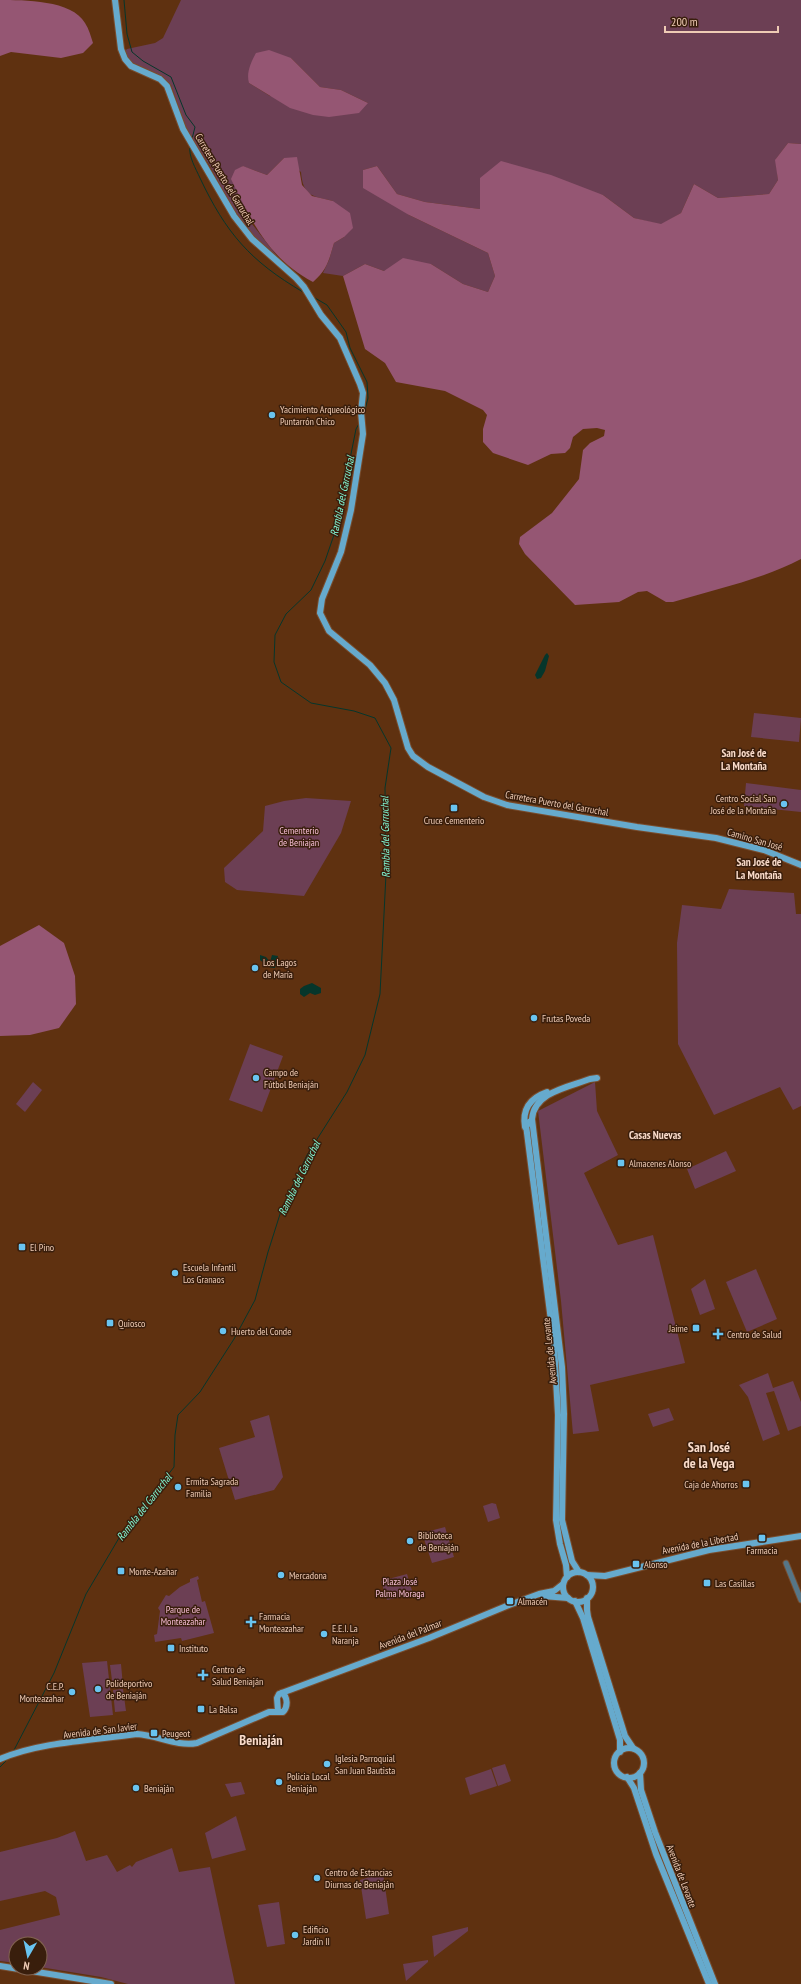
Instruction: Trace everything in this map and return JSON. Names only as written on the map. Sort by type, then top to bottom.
[{"type":"main road","name":"Carretera Puerto del Garruchal","points":[[115,0],[121,49],[125,59],[131,66],[160,80],[167,86],[175,110],[188,138],[225,202],[244,230],[260,248],[286,269],[304,287],[315,305],[340,338],[360,384],[363,393],[361,412],[363,434],[346,534],[338,560],[322,599],[320,613],[328,631],[370,665],[385,684],[394,700],[408,748],[413,756],[421,763],[484,797],[507,805],[637,827],[703,835]]},
{"type":"main road","name":"Camino San José","points":[[703,835],[764,850],[801,865]]},
{"type":"main road","name":"Avenida de Levante","points":[[528,1142],[524,1115],[532,1100],[539,1095],[597,1076],[542,1098],[534,1110],[532,1125],[562,1367],[564,1414],[562,1520],[572,1561],[579,1572]]},
{"type":"main road","name":"Avenida de Levante","points":[[532,1125],[529,1122],[526,1125],[554,1352],[558,1415],[556,1516],[559,1539],[566,1564],[567,1577]]},
{"type":"main road","name":"Avenida de la Libertad","points":[[587,1575],[605,1576],[708,1550],[801,1536]]},
{"type":"main road","points":[[579,1572],[587,1575],[592,1586],[591,1593],[587,1598],[580,1601],[575,1601],[568,1598],[564,1592],[563,1584],[567,1577],[572,1573],[579,1572]]},
{"type":"main road","name":"Avenida de la Libertad","points":[[592,1586],[605,1576]]},
{"type":"main road","name":"Avenida del Palmar","points":[[284,1696],[293,1688],[428,1638],[534,1596],[554,1591],[563,1584]]},
{"type":"main road","name":"Avenida del Palmar","points":[[534,1596],[568,1598]]},
{"type":"main road","points":[[587,1598],[588,1617],[624,1736],[633,1748],[640,1752],[644,1759],[644,1766],[640,1773],[635,1776],[626,1777],[619,1774],[615,1766],[615,1758],[625,1749],[633,1748]]},
{"type":"main road","points":[[575,1601],[582,1612],[620,1740],[620,1752]]},
{"type":"main road","name":"Avenida de San Javier","points":[[269,1712],[277,1703],[277,1696],[284,1696]]},
{"type":"main road","points":[[277,1703],[278,1711],[282,1712],[286,1709],[284,1696]]},
{"type":"main road","name":"Avenida de San Javier","points":[[0,1759],[34,1748],[137,1734],[158,1737],[185,1744],[194,1744],[269,1712],[278,1711]]},
{"type":"main road","name":"Avenida de Levante","points":[[640,1773],[641,1790],[654,1832],[715,1984]]},
{"type":"main road","name":"Avenida de Levante","points":[[626,1777],[634,1788],[656,1854],[709,1984]]},
{"type":"main road","points":[[0,1966],[111,1984]]},
{"type":"street","points":[[786,1563],[801,1600]]},
{"type":"green space","points":[[181,0],[801,0],[801,144],[788,143],[776,159],[778,180],[769,194],[718,198],[694,184],[681,213],[661,225],[634,218],[603,195],[480,178],[480,209],[425,202],[397,194],[377,166],[363,170],[409,215],[488,253],[495,276],[488,292],[463,284],[431,264],[384,271],[365,264],[343,276],[323,273],[334,243],[344,237],[333,201],[319,198],[310,194],[304,186],[301,172],[284,158],[267,175],[242,166],[252,224],[277,256],[262,247],[231,206],[210,166],[187,131],[171,85],[165,80],[129,62],[125,51],[127,49],[155,43],[163,38]],"holes":[[[291,58],[320,87],[341,90],[368,103],[270,96],[249,83]]]},
{"type":"green space","points":[[754,713],[801,718],[799,742],[751,737]]},
{"type":"green space","points":[[746,783],[801,790],[801,812],[744,806]]},
{"type":"green space","name":"Cementerio de Beniajan","points":[[306,798],[351,801],[341,833],[304,896],[237,890],[225,882],[224,868],[263,831],[265,806],[284,801]]},
{"type":"green space","points":[[729,889],[794,893],[796,914],[801,914],[801,1106],[793,1110],[780,1087],[714,1115],[678,1044],[677,943],[682,905],[721,909]]},
{"type":"green space","name":"Campo de Fútbol Beniaján","points":[[250,1044],[283,1056],[262,1112],[229,1100]]},
{"type":"green space","points":[[33,1082],[42,1090],[25,1112],[16,1104]]},
{"type":"green space","points":[[595,1082],[597,1111],[618,1155],[584,1173],[618,1245],[653,1235],[685,1363],[590,1385],[599,1431],[573,1434],[561,1301],[538,1111]]},
{"type":"green space","points":[[726,1151],[736,1171],[695,1189],[687,1169]]},
{"type":"green space","points":[[756,1269],[777,1319],[747,1332],[726,1282]]},
{"type":"green space","points":[[705,1279],[715,1309],[700,1315],[691,1289]]},
{"type":"green space","points":[[768,1373],[773,1388],[793,1381],[801,1402],[801,1426],[788,1431],[774,1391],[766,1393],[780,1434],[763,1441],[748,1397],[739,1385]]},
{"type":"green space","points":[[669,1408],[674,1420],[653,1427],[648,1414]]},
{"type":"green space","points":[[269,1415],[283,1477],[274,1490],[235,1500],[219,1448],[255,1437],[250,1421]]},
{"type":"green space","points":[[492,1503],[496,1504],[500,1518],[488,1522],[483,1506]]},
{"type":"green space","points":[[445,1527],[454,1557],[432,1563],[422,1533]]},
{"type":"green space","name":"Plaza José Palma Moraga","points":[[407,1574],[413,1594],[387,1600],[381,1581]]},
{"type":"green space","name":"Parque de Monteazahar","points":[[198,1576],[199,1579],[197,1580],[202,1602],[205,1601],[214,1633],[182,1641],[181,1638],[155,1642],[154,1635],[157,1634],[160,1611],[158,1608],[166,1595],[169,1596],[180,1587],[190,1582],[190,1579]]},
{"type":"green space","name":"Polideportivo de Beniaján","points":[[107,1661],[113,1715],[90,1717],[82,1663]]},
{"type":"green space","points":[[121,1664],[123,1686],[113,1688],[110,1665]]},
{"type":"green space","points":[[123,1689],[126,1711],[115,1712],[113,1690]]},
{"type":"green space","points":[[505,1764],[511,1781],[498,1786],[492,1768]]},
{"type":"green space","points":[[491,1769],[497,1786],[470,1795],[465,1778]]},
{"type":"green space","points":[[241,1782],[245,1794],[231,1797],[225,1784]]},
{"type":"green space","points":[[236,1816],[246,1850],[212,1859],[205,1833]]},
{"type":"green space","points":[[75,1831],[86,1861],[107,1855],[117,1872],[130,1865],[132,1867],[136,1862],[172,1848],[179,1872],[210,1867],[235,1984],[128,1984],[101,1977],[48,1968],[48,1936],[8,1936],[8,1962],[0,1961],[0,1930],[60,1915],[56,1897],[45,1891],[0,1901],[0,1852],[57,1838]]},
{"type":"green space","points":[[383,1873],[389,1914],[366,1919],[360,1880]]},
{"type":"green space","points":[[279,1902],[285,1944],[267,1947],[258,1905]]},
{"type":"green space","points":[[468,1927],[468,1931],[434,1957],[432,1936]]},
{"type":"green space","points":[[428,1960],[428,1962],[406,1981],[403,1964]]},
{"type":"shaded area","points":[[0,0],[34,1],[59,6],[70,10],[79,15],[85,23],[93,43],[83,53],[61,58],[11,52],[0,56]]},
{"type":"shaded area","points":[[269,50],[291,58],[320,87],[341,90],[368,103],[359,113],[329,117],[313,115],[290,108],[249,83],[249,71],[256,53]]},
{"type":"shaded area","points":[[788,143],[801,144],[801,559],[770,573],[738,584],[673,602],[666,602],[647,591],[638,592],[619,602],[575,605],[525,554],[519,544],[520,537],[552,513],[579,479],[583,450],[590,443],[604,436],[605,430],[597,428],[583,429],[573,437],[570,448],[565,453],[551,454],[528,465],[493,453],[483,442],[483,429],[487,415],[483,410],[445,391],[396,382],[385,363],[365,349],[343,276],[365,264],[384,271],[403,258],[431,264],[463,284],[488,292],[495,276],[488,253],[409,215],[363,188],[363,170],[377,166],[397,194],[425,202],[480,209],[480,178],[501,161],[551,175],[603,195],[634,218],[661,224],[681,213],[694,184],[718,198],[769,194],[778,180],[775,160]]},
{"type":"shaded area","points":[[297,157],[302,185],[312,196],[333,201],[350,213],[353,228],[344,237],[334,243],[329,260],[318,278],[313,282],[284,262],[263,238],[246,210],[231,179],[235,170],[243,166],[267,175],[284,158]]},
{"type":"shaded area","points":[[39,925],[64,943],[75,976],[76,1004],[59,1028],[30,1035],[0,1036],[0,946]]},
{"type":"water","points":[[547,653],[549,656],[545,671],[541,678],[537,679],[535,675]]},
{"type":"water","points":[[260,955],[266,957],[270,962],[272,955],[278,956],[275,968],[268,967],[260,960]]},
{"type":"water","points":[[312,983],[321,988],[321,993],[315,995],[310,993],[304,997],[300,994],[300,989]]},
{"type":"waterway","name":"Rambla del Garruchal","points":[[124,0],[127,34],[132,52],[143,61],[171,77],[186,115],[195,127],[192,139]]},
{"type":"waterway","name":"Rambla del Garruchal","points":[[190,146],[191,158],[196,171],[230,230],[241,244],[268,269],[303,292]]},
{"type":"waterway","name":"Rambla del Garruchal","points":[[315,298],[327,305],[346,332],[350,348],[367,382],[368,398],[364,414]]},
{"type":"waterway","name":"Rambla del Garruchal","points":[[13,1752],[54,1673],[86,1594],[119,1538],[174,1467],[175,1435],[178,1415],[200,1392],[234,1339],[255,1300],[281,1211],[307,1155],[347,1092],[365,1055],[380,994],[386,874],[385,788],[391,748],[375,718],[354,711],[311,703],[281,682],[274,662],[275,635],[286,614],[311,590],[325,561],[336,529],[356,429],[360,422]]},
{"type":"waterway","name":"Rambla del Garruchal","points":[[0,1767],[8,1759]]},
{"type":"place","name":"Yacimiento Arqueológico Puntarrón Chico","points":[[272,415]]},
{"type":"place","name":"Centro Social San José de la Montaña","points":[[784,804]]},
{"type":"place","name":"Cruce Cementerio","points":[[454,808]]},
{"type":"place","name":"Los Lagos de María","points":[[255,968]]},
{"type":"place","name":"Frutas Poveda","points":[[534,1018]]},
{"type":"place","name":"Campo de Fútbol Beniaján","points":[[256,1078]]},
{"type":"place","name":"Almacenes Alonso","points":[[621,1163]]},
{"type":"place","name":"El Pino","points":[[22,1247]]},
{"type":"place","name":"Escuela Infantil Los Granaos","points":[[175,1273]]},
{"type":"place","name":"Quiosco","points":[[110,1323]]},
{"type":"place","name":"Jaime","points":[[696,1328]]},
{"type":"place","name":"Huerto del Conde","points":[[223,1331]]},
{"type":"place","name":"Centro de Salud","points":[[718,1334]]},
{"type":"place","name":"Caja de Ahorros","points":[[746,1484]]},
{"type":"place","name":"Ermita Sagrada Familia","points":[[178,1487]]},
{"type":"place","name":"Farmacia","points":[[762,1538]]},
{"type":"place","name":"Biblioteca de Beniaján","points":[[410,1541]]},
{"type":"place","name":"Alonso","points":[[636,1564]]},
{"type":"place","name":"Monte-Azahar","points":[[121,1571]]},
{"type":"place","name":"Mercadona","points":[[281,1575]]},
{"type":"place","name":"Las Casillas","points":[[707,1583]]},
{"type":"place","name":"Almacén","points":[[510,1601]]},
{"type":"place","name":"Farmacia Monteazahar","points":[[251,1622]]},
{"type":"place","name":"E.E.I. La Naranja","points":[[324,1634]]},
{"type":"place","name":"Instituto","points":[[171,1648]]},
{"type":"place","name":"Centro de Salud Beniaján","points":[[203,1675]]},
{"type":"place","name":"Polideportivo de Beniaján","points":[[98,1689]]},
{"type":"place","name":"C.E.P. Monteazahar","points":[[72,1692]]},
{"type":"place","name":"La Balsa","points":[[201,1709]]},
{"type":"place","name":"Peugeot","points":[[154,1733]]},
{"type":"place","name":"Iglesia Parroquial San Juan Bautista","points":[[327,1764]]},
{"type":"place","name":"Policia Local Beniaján","points":[[279,1782]]},
{"type":"place","name":"Beniaján","points":[[136,1788]]},
{"type":"place","name":"Centro de Estancias Diurnas de Beniaján","points":[[317,1878]]},
{"type":"place","name":"Edificio Jardín II","points":[[295,1935]]},
{"type":"district","name":"San José de La Montaña","points":[[744,759]]},
{"type":"district","name":"San José de La Montaña","points":[[759,868]]},
{"type":"district","name":"Casas Nuevas","points":[[655,1135]]},
{"type":"district","name":"San José de la Vega","points":[[709,1456]]},
{"type":"district","name":"Beniaján","points":[[261,1740]]}]
